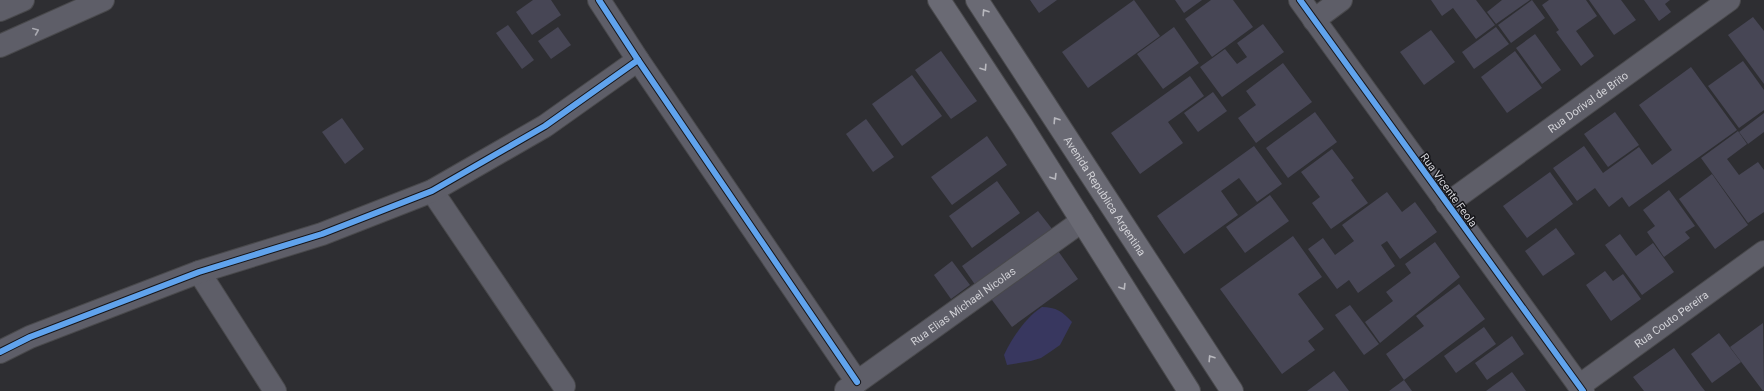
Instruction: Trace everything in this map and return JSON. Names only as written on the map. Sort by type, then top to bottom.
[{"type":"main road","points":[[940,0],[1189,391]]},
{"type":"main road","name":"Avenida Republica Argentina","points":[[977,0],[1232,391]]},
{"type":"street","points":[[0,10],[23,0]]},
{"type":"street","points":[[0,46],[103,0]]},
{"type":"street","points":[[599,0],[851,386]]},
{"type":"street","name":"Rua Vicente Feola","points":[[1300,0],[1581,388]]},
{"type":"street","points":[[1314,20],[1341,0]]},
{"type":"street","name":"Rua Dorival de Brito","points":[[1447,204],[1728,0]]},
{"type":"street","points":[[0,352],[30,337],[199,272],[322,234],[432,191],[545,126],[638,60]]},
{"type":"street","points":[[432,191],[564,386]]},
{"type":"street","name":"Rua Elias Michael Nicolas","points":[[851,386],[1082,221]]},
{"type":"street","name":"Rua Couto Pereira","points":[[1581,388],[1764,252]]},
{"type":"street","points":[[199,272],[275,391]]},
{"type":"shaded area","points":[[1042,307],[1059,311],[1072,322],[1060,345],[1041,358],[1007,365],[1004,355],[1011,342],[1030,316]]},
{"type":"building","points":[[533,0],[551,0],[561,15],[532,35],[516,12]]},
{"type":"building","points":[[1030,0],[1057,0],[1039,13]]},
{"type":"building","points":[[1134,0],[1160,36],[1088,88],[1062,52]]},
{"type":"building","points":[[1175,0],[1202,0],[1184,13]]},
{"type":"building","points":[[1211,0],[1233,0],[1253,27],[1212,57],[1185,19]]},
{"type":"building","points":[[1431,0],[1476,0],[1495,25],[1476,39],[1453,8],[1442,16]]},
{"type":"building","points":[[1502,0],[1530,0],[1496,24],[1487,12]]},
{"type":"building","points":[[1532,0],[1545,18],[1511,43],[1498,25]]},
{"type":"building","points":[[1549,0],[1586,0],[1597,16],[1576,31],[1594,56],[1581,66],[1556,32],[1559,30],[1542,5]]},
{"type":"building","points":[[1589,0],[1621,0],[1636,20],[1614,35]]},
{"type":"building","points":[[1644,0],[1670,0],[1665,4],[1671,12],[1659,21]]},
{"type":"building","points":[[1753,17],[1764,31],[1764,84],[1728,35]]},
{"type":"building","points":[[1263,24],[1284,52],[1222,97],[1200,67],[1225,49],[1237,64],[1247,57],[1237,43]]},
{"type":"building","points":[[508,25],[534,60],[522,69],[496,33]]},
{"type":"building","points":[[558,27],[571,45],[551,59],[538,41]]},
{"type":"building","points":[[1174,27],[1199,63],[1163,89],[1137,54]]},
{"type":"building","points":[[1496,27],[1509,44],[1474,69],[1462,52]]},
{"type":"building","points":[[1431,30],[1455,62],[1424,85],[1400,52]]},
{"type":"building","points":[[1535,34],[1561,70],[1542,84],[1516,48]]},
{"type":"building","points":[[941,51],[977,101],[951,119],[915,70]]},
{"type":"building","points":[[1515,51],[1542,88],[1507,113],[1481,77]]},
{"type":"building","points":[[1743,61],[1764,90],[1764,110],[1739,128],[1708,86]]},
{"type":"building","points":[[1283,63],[1312,102],[1256,143],[1238,118],[1256,105],[1246,91]]},
{"type":"building","points":[[1691,67],[1737,130],[1629,207],[1622,197],[1609,207],[1595,188],[1577,201],[1553,168],[1584,146],[1603,173],[1639,147],[1652,165],[1672,150],[1639,105]]},
{"type":"building","points":[[912,75],[942,116],[902,146],[872,104]]},
{"type":"building","points":[[1190,76],[1204,96],[1168,122],[1183,143],[1140,174],[1111,133]]},
{"type":"building","points":[[1213,92],[1227,111],[1198,132],[1184,113]]},
{"type":"building","points":[[1315,112],[1337,142],[1288,178],[1266,148]]},
{"type":"building","points":[[1615,112],[1639,145],[1608,167],[1584,134]]},
{"type":"building","points":[[1764,113],[1764,132],[1748,144],[1739,132]]},
{"type":"building","points":[[342,118],[364,149],[345,164],[322,132]]},
{"type":"building","points":[[866,119],[894,157],[873,172],[846,134]]},
{"type":"building","points":[[1738,131],[1747,144],[1727,159],[1739,175],[1758,162],[1764,170],[1764,212],[1748,223],[1701,158]]},
{"type":"building","points":[[987,136],[1007,165],[952,205],[931,177]]},
{"type":"building","points":[[1254,146],[1282,184],[1257,202],[1239,178],[1221,191],[1238,215],[1184,254],[1157,216]]},
{"type":"building","points":[[1332,149],[1354,178],[1351,180],[1368,203],[1331,229],[1312,203],[1320,197],[1301,172]]},
{"type":"building","points":[[1550,172],[1573,204],[1527,238],[1503,206]]},
{"type":"building","points":[[1712,174],[1748,225],[1715,249],[1679,199]]},
{"type":"building","points":[[997,181],[1020,213],[972,248],[949,216]]},
{"type":"building","points":[[1669,190],[1695,226],[1685,232],[1690,238],[1664,257],[1647,232],[1655,226],[1643,210]]},
{"type":"building","points":[[1387,192],[1402,212],[1415,202],[1437,232],[1400,259],[1387,241],[1381,245],[1395,266],[1358,293],[1349,280],[1337,289],[1308,249],[1323,238],[1335,255],[1354,241],[1342,225]]},
{"type":"building","points":[[1270,195],[1289,221],[1245,253],[1226,227]]},
{"type":"building","points":[[1038,211],[1053,230],[976,286],[962,266]]},
{"type":"building","points":[[1556,228],[1575,254],[1543,276],[1525,251]]},
{"type":"building","points":[[1620,234],[1636,256],[1653,243],[1674,272],[1642,295],[1605,245]]},
{"type":"building","points":[[1293,236],[1322,277],[1298,294],[1324,329],[1308,341],[1315,350],[1282,374],[1220,289]]},
{"type":"building","points":[[1435,242],[1460,277],[1380,343],[1365,322],[1393,301],[1386,292],[1411,273],[1405,264]]},
{"type":"building","points":[[1056,248],[1078,279],[1012,327],[989,296]]},
{"type":"building","points":[[952,261],[970,285],[951,299],[934,275]]},
{"type":"building","points":[[1605,271],[1613,281],[1623,274],[1641,299],[1611,321],[1586,285]]},
{"type":"building","points":[[1459,284],[1485,319],[1404,380],[1386,354],[1424,326],[1416,316]]},
{"type":"building","points":[[1350,305],[1379,344],[1364,355],[1335,315]]},
{"type":"building","points":[[1763,323],[1764,390],[1763,391],[1730,347]]},
{"type":"building","points":[[1484,327],[1496,344],[1456,373],[1444,356]]},
{"type":"building","points":[[1719,333],[1741,362],[1712,383],[1691,354]]},
{"type":"building","points":[[1512,336],[1524,354],[1487,380],[1475,363]]},
{"type":"building","points":[[1674,348],[1705,391],[1644,391],[1633,377]]},
{"type":"building","points":[[1334,371],[1349,391],[1307,391]]},
{"type":"building","points":[[1512,372],[1526,391],[1486,391]]},
{"type":"building","points":[[1404,380],[1412,391],[1389,391]]},
{"type":"cycle path","points":[[599,0],[638,60],[857,382]]},
{"type":"cycle path","points":[[1300,0],[1583,391]]},
{"type":"cycle path","points":[[0,352],[30,337],[199,272],[322,234],[432,191],[545,126],[638,60]]}]
